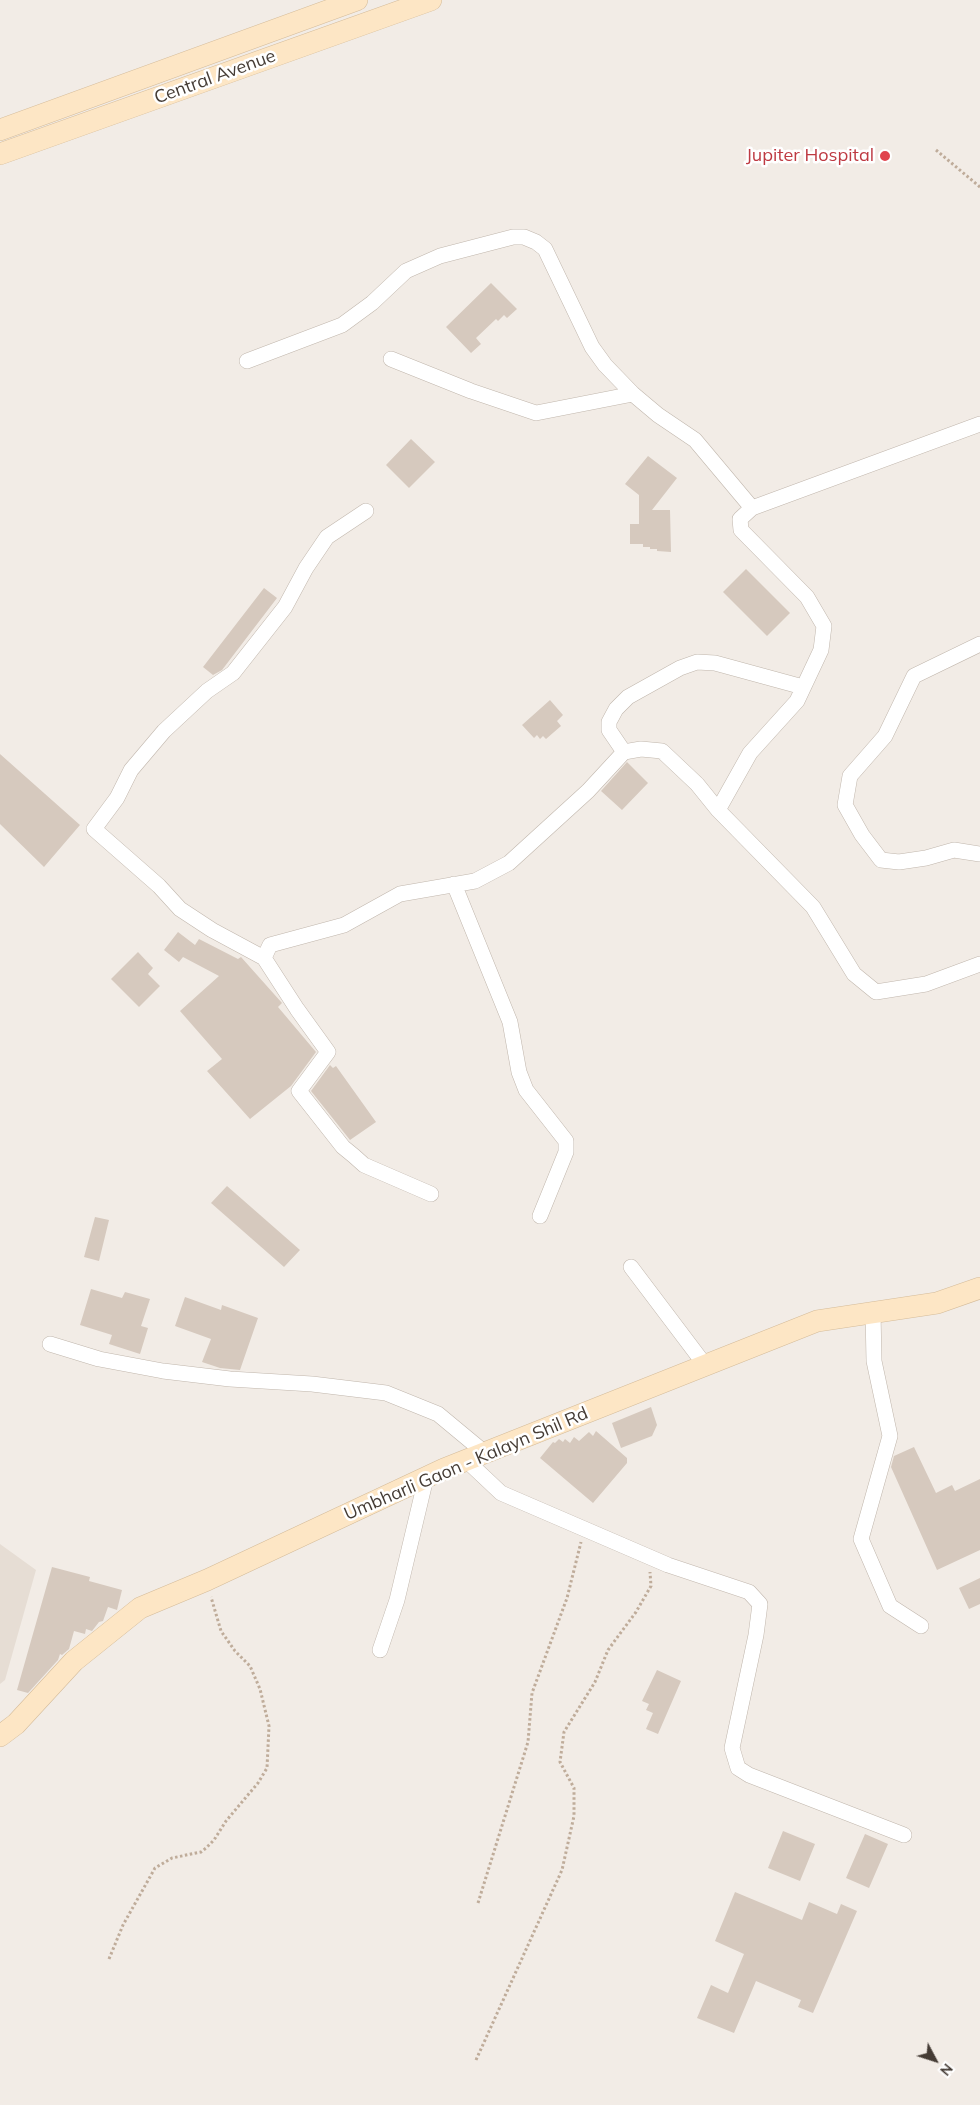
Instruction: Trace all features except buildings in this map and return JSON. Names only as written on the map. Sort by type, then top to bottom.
[{"type":"street","name":"Central Avenue","points":[[0,130],[357,0]]},
{"type":"street","name":"Central Avenue","points":[[0,154],[431,0]]},
{"type":"street","points":[[247,361],[342,325],[372,303],[406,271],[440,256],[513,237],[524,237],[536,242],[544,249],[592,347],[605,365],[633,394],[658,415],[695,440],[752,508]]},
{"type":"street","points":[[391,359],[471,391],[536,412],[633,394]]},
{"type":"street","points":[[718,810],[750,753],[797,700],[821,650],[824,626],[807,597],[741,530],[740,519],[752,508],[980,424]]},
{"type":"street","points":[[366,511],[327,537],[306,568],[285,608],[232,673],[207,691],[164,731],[131,770],[116,798],[94,829],[159,886],[180,909],[212,930],[264,958],[328,1052],[299,1091],[343,1147],[364,1165],[431,1194]]},
{"type":"street","points":[[980,644],[914,676],[885,736],[850,776],[845,805],[862,835],[881,860],[899,862],[926,858],[954,850],[980,854]]},
{"type":"street","points":[[624,752],[609,730],[609,722],[616,709],[628,697],[680,668],[697,662],[715,663],[803,687]]},
{"type":"street","points":[[264,958],[270,945],[344,925],[400,894],[475,881],[509,863],[588,791],[624,752],[641,749],[662,751],[697,784],[718,810],[813,907],[854,974],[876,992],[926,984],[980,964]]},
{"type":"street","points":[[454,884],[510,1022],[519,1072],[526,1090],[566,1141],[566,1152],[540,1216]]},
{"type":"street","points":[[632,1267],[705,1365]]},
{"type":"street","name":"Umbharli Gaon - Kalayn Shil Rd","points":[[0,1736],[16,1724],[74,1661],[140,1608],[207,1580],[475,1457],[817,1321],[937,1303],[980,1288]]},
{"type":"street","points":[[873,1312],[874,1362],[890,1436],[861,1539],[890,1606],[921,1626]]},
{"type":"street","points":[[50,1344],[99,1359],[163,1371],[230,1379],[312,1384],[386,1393],[438,1414],[475,1457],[501,1494],[649,1556],[749,1592],[760,1604],[756,1635],[732,1748],[738,1768],[749,1775],[904,1836]]},
{"type":"street","points":[[380,1650],[396,1600],[426,1478]]},
{"type":"path","points":[[936,150],[980,187]]},
{"type":"path","points":[[478,1903],[528,1742],[532,1693],[567,1598],[584,1529]]},
{"type":"path","points":[[476,2060],[562,1870],[574,1816],[574,1788],[560,1762],[564,1732],[595,1682],[608,1650],[636,1612],[651,1586],[649,1556]]},
{"type":"path","points":[[109,1959],[123,1925],[155,1868],[172,1858],[201,1852],[206,1848],[214,1840],[226,1820],[258,1784],[267,1768],[269,1726],[260,1689],[250,1666],[235,1651],[220,1631],[207,1580]]},
{"type":"shaded area","points":[[0,1544],[36,1570],[5,1680],[0,1684]]},
{"type":"place","name":"Jupiter Hospital","points":[[885,156]]}]
